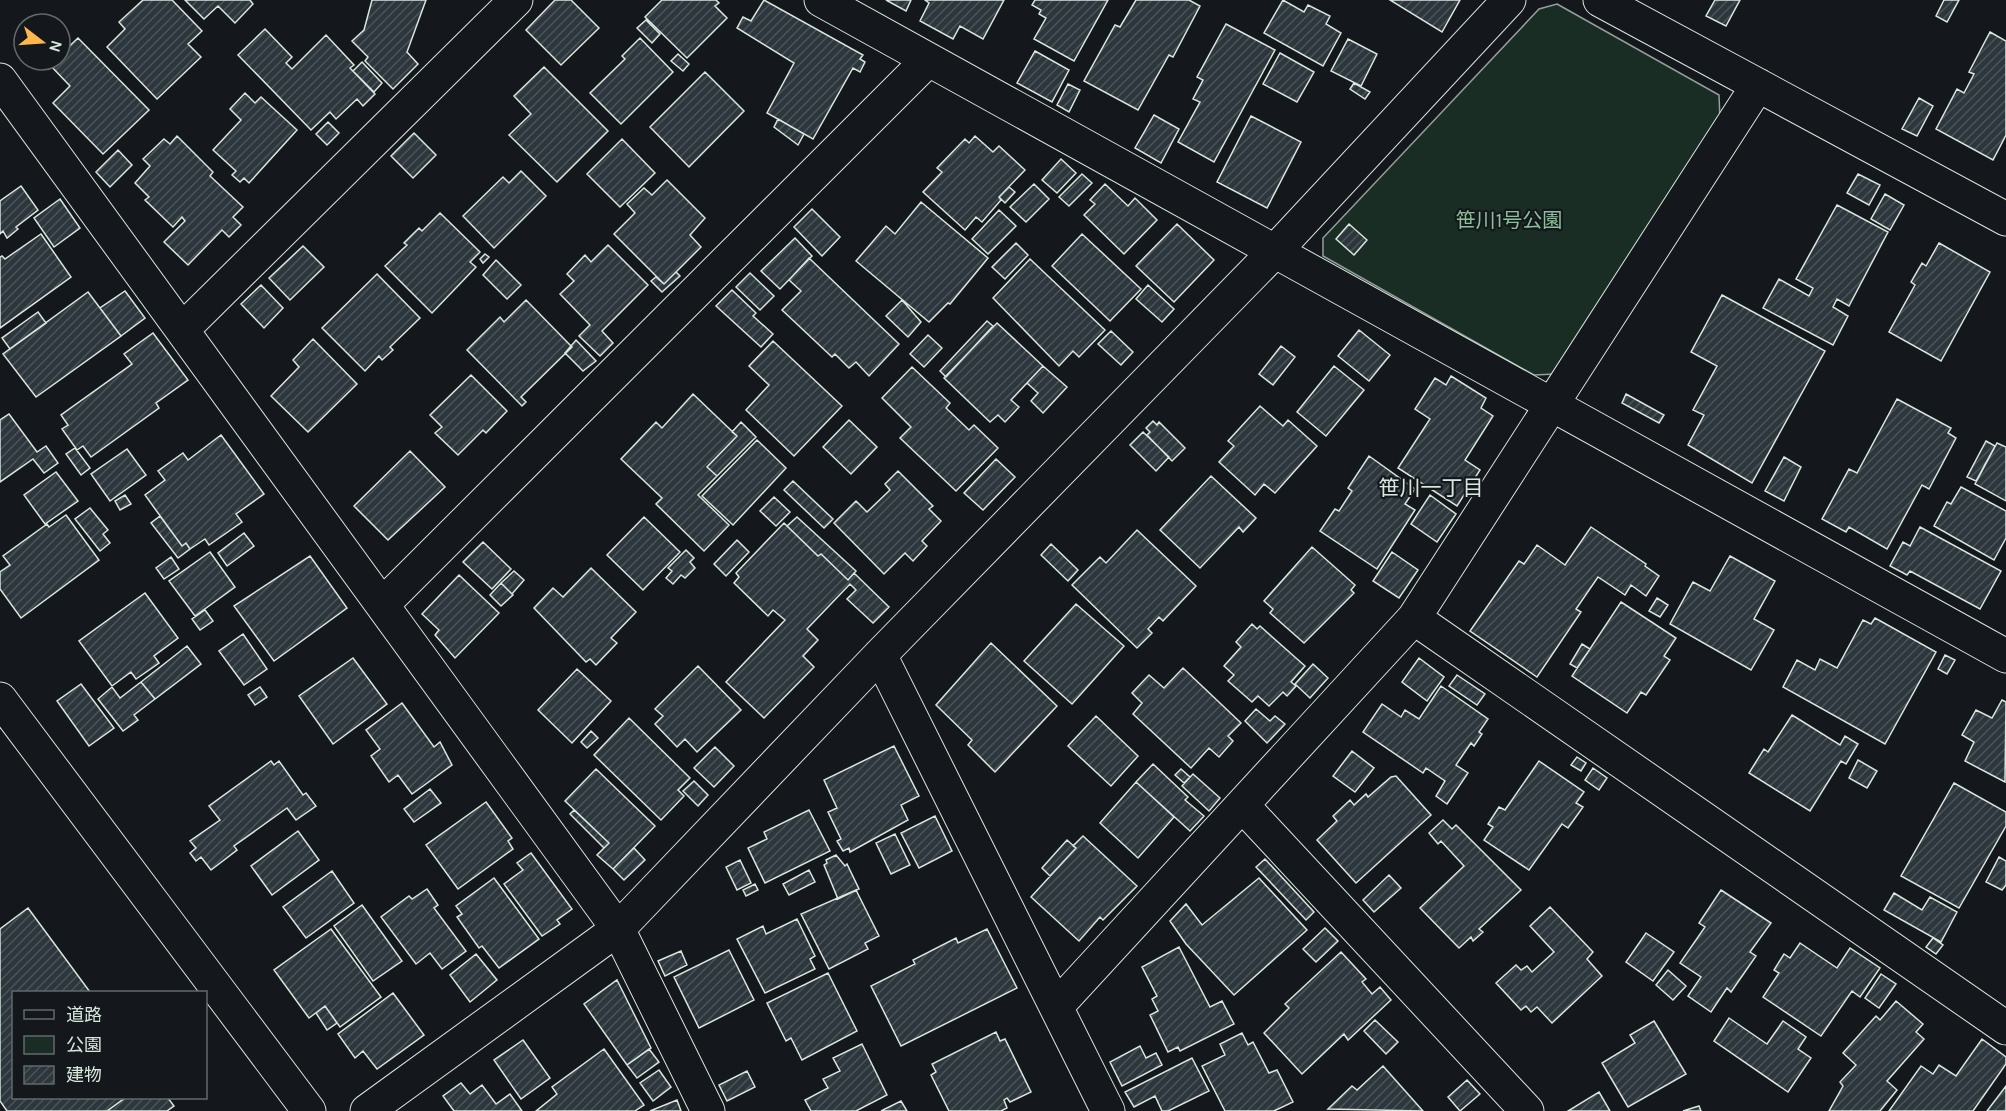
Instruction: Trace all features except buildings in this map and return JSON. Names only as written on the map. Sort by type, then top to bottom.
[{"type":"street","points":[[182,330],[516,0]]},
{"type":"street","points":[[821,0],[2006,656]]},
{"type":"street","points":[[367,1111],[618,929],[880,655],[1276,250],[1509,0]]},
{"type":"street","points":[[1600,0],[2006,219]]},
{"type":"street","points":[[383,604],[928,60]]},
{"type":"street","points":[[0,80],[618,929],[708,1111]]},
{"type":"street","points":[[1056,1006],[1243,806],[1414,618],[1758,85]]},
{"type":"street","points":[[1414,618],[2006,1028]]},
{"type":"street","points":[[880,655],[1108,1111]]},
{"type":"street","points":[[0,699],[309,1111]]},
{"type":"street","points":[[1243,806],[1527,1111]]},
{"type":"green space","name":"笹川1号公園","points":[[1557,4],[1719,95],[1720,120],[1555,374],[1534,375],[1323,256],[1323,238],[1539,9]]},
{"type":"district","name":"笹川一丁目","points":[[1431,488]]}]
